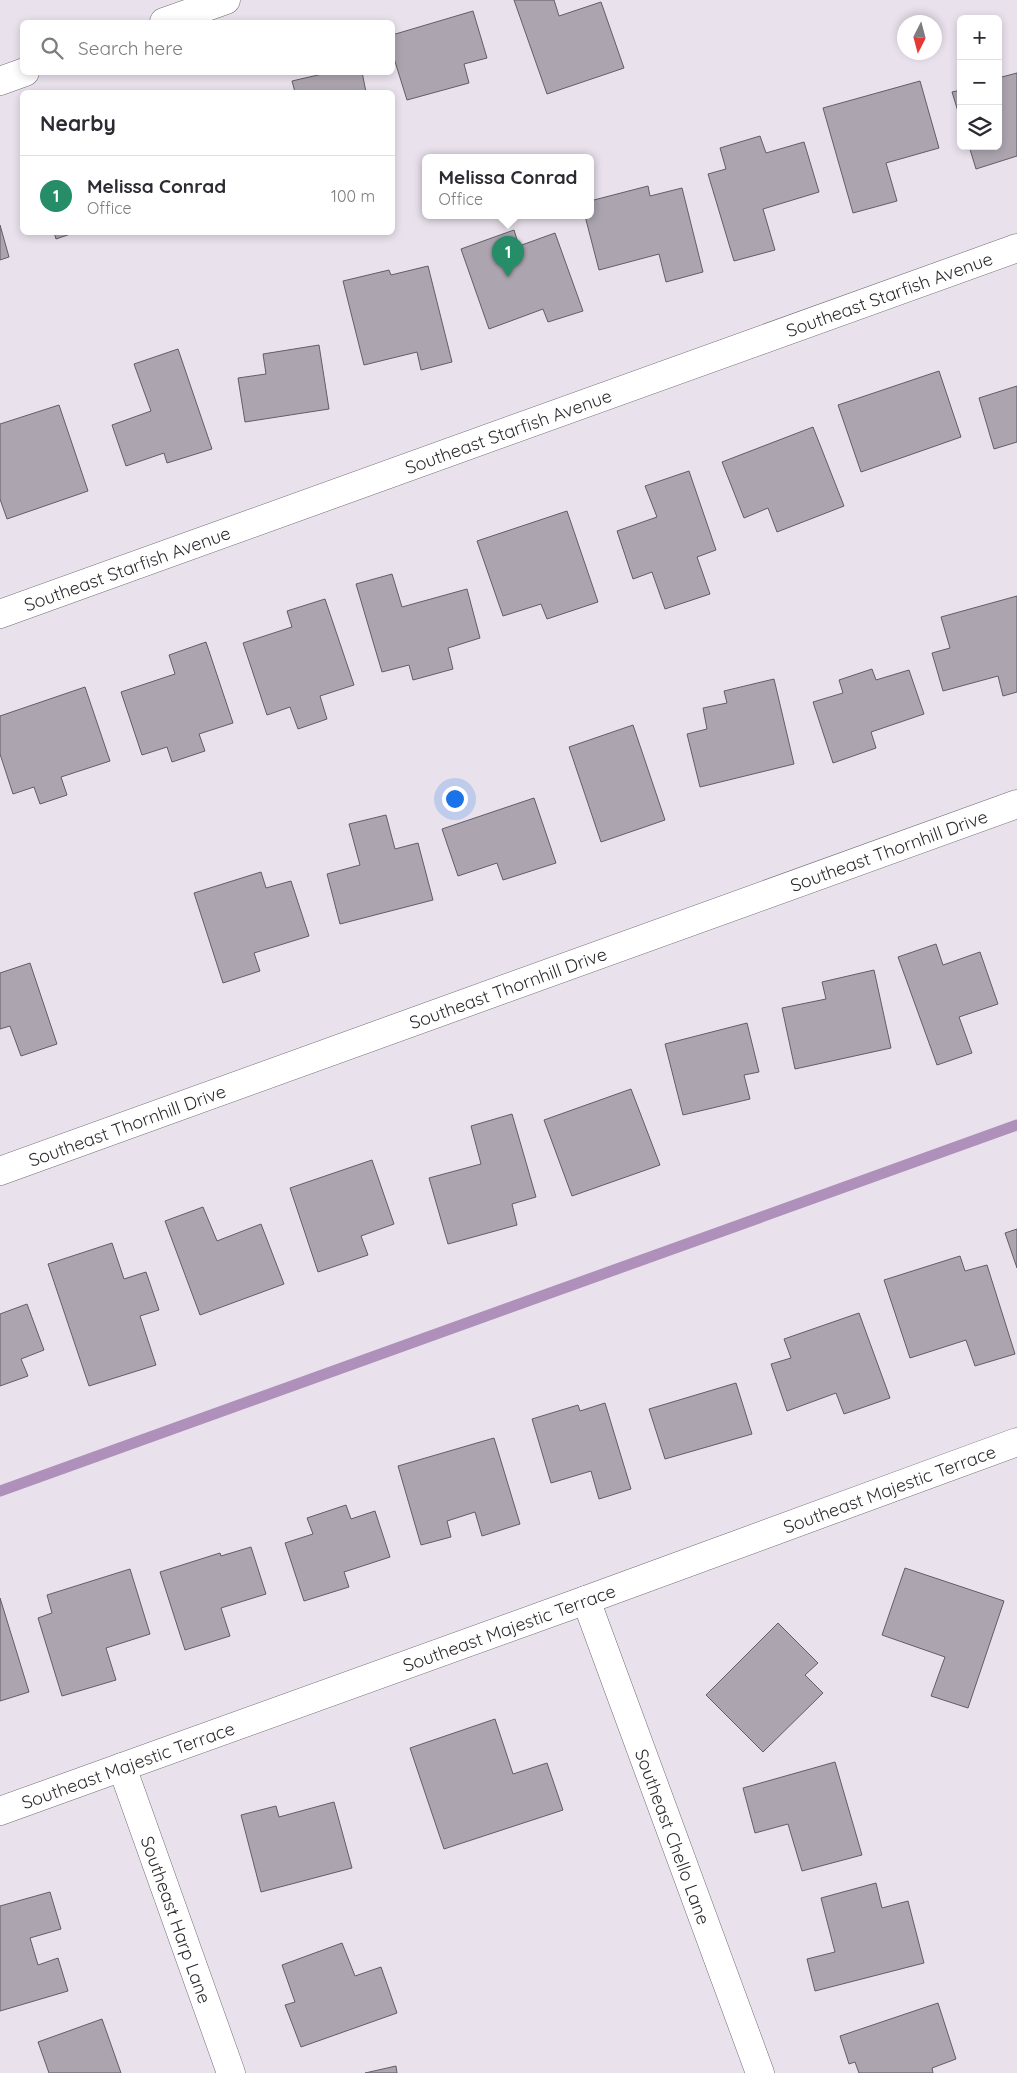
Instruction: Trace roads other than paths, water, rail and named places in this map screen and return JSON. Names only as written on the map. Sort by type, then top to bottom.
[{"type":"street","points":[[170,20],[226,0]]},
{"type":"street","points":[[0,81],[20,74]]},
{"type":"street","name":"Southeast Starfish Avenue","points":[[0,614],[1017,248]]},
{"type":"street","name":"Southeast Thornhill Drive","points":[[0,1171],[1017,804]]},
{"type":"street","name":"Southeast Majestic Terrace","points":[[0,1810],[586,1600],[1017,1442]]},
{"type":"street","name":"Southeast Chello Lane","points":[[586,1600],[760,2073]]},
{"type":"street","name":"Southeast Harp Lane","points":[[122,1767],[231,2073]]},
{"type":"waterway","points":[[0,1491],[1017,1125]]},
{"type":"place","name":"Melissa Conrad","points":[[508,277]]}]
